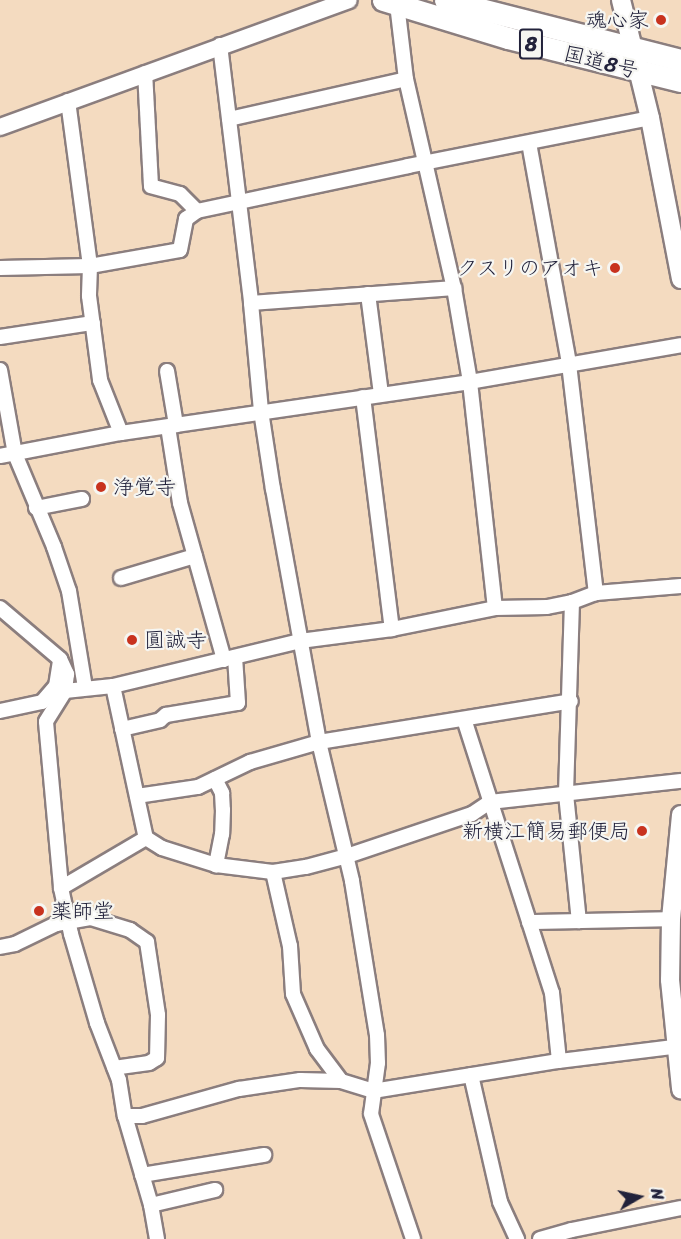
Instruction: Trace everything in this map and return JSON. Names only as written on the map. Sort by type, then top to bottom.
[{"type":"highway","name":"国道8号","points":[[445,0],[631,50],[681,60]]},
{"type":"highway","name":"国道8号","points":[[390,2],[508,38],[681,81]]},
{"type":"main road","points":[[621,0],[631,50],[676,224],[681,279]]},
{"type":"main road","points":[[681,815],[671,919],[670,980],[681,1089]]},
{"type":"street","points":[[0,127],[220,45],[349,0]]},
{"type":"street","points":[[390,2],[423,163],[454,288],[470,382],[495,608]]},
{"type":"street","points":[[220,45],[240,202],[261,411],[300,641],[319,742],[347,856],[377,1035],[378,1063],[371,1114],[409,1238]]},
{"type":"street","points":[[145,73],[151,186],[180,194],[197,211]]},
{"type":"street","points":[[229,119],[406,79]]},
{"type":"street","points":[[68,101],[90,266],[89,296],[100,381],[121,433]]},
{"type":"street","points":[[0,268],[90,266],[180,250],[186,219],[197,211],[650,118]]},
{"type":"street","points":[[529,143],[569,364],[596,593]]},
{"type":"street","points":[[251,303],[454,288]]},
{"type":"street","points":[[368,294],[381,394]]},
{"type":"street","points":[[0,337],[93,323]]},
{"type":"street","points":[[0,456],[121,433],[470,382],[681,345]]},
{"type":"street","points":[[0,370],[15,454],[54,547],[69,591],[85,688]]},
{"type":"street","points":[[122,729],[160,720],[166,716],[238,703],[230,659],[195,556],[180,503],[167,371]]},
{"type":"street","points":[[363,396],[392,629]]},
{"type":"street","points":[[36,508],[82,498]]},
{"type":"street","points":[[121,578],[195,556]]},
{"type":"street","points":[[65,691],[113,686],[300,641],[392,629],[495,608],[547,607],[572,602],[596,593],[681,586]]},
{"type":"street","points":[[572,602],[571,701],[566,794],[579,921]]},
{"type":"street","points":[[0,608],[60,659],[67,674],[65,691],[46,722],[61,888],[97,1023],[114,1068],[125,1116],[151,1205],[157,1239]]},
{"type":"street","points":[[0,711],[42,702],[56,686],[60,659]]},
{"type":"street","points":[[113,686],[146,838],[162,848],[216,865],[273,872],[306,867],[347,856],[472,814],[490,802],[681,781]]},
{"type":"street","points":[[137,796],[198,787],[249,762],[319,742],[571,701]]},
{"type":"street","points":[[464,719],[552,993],[559,1061]]},
{"type":"street","points":[[215,779],[222,792],[223,810],[222,834],[216,865]]},
{"type":"street","points":[[61,888],[146,838]]},
{"type":"street","points":[[273,872],[290,946],[293,994],[317,1049],[341,1081]]},
{"type":"street","points":[[0,947],[15,944],[68,921],[91,918],[118,925],[147,942],[158,1015],[157,1058],[149,1063],[114,1068]]},
{"type":"street","points":[[529,922],[671,919]]},
{"type":"street","points":[[125,1116],[142,1116],[239,1089],[300,1080],[341,1081],[373,1091],[559,1061],[678,1046]]},
{"type":"street","points":[[471,1076],[500,1202],[517,1239]]},
{"type":"street","points":[[142,1175],[264,1155]]},
{"type":"street","points":[[151,1205],[215,1190]]},
{"type":"street","points":[[540,1239],[572,1230],[681,1208]]},
{"type":"place","name":"魂心家","points":[[661,20]]},
{"type":"place","name":"クスリのアオキ","points":[[615,268]]},
{"type":"place","name":"浄覚寺","points":[[101,487]]},
{"type":"place","name":"圓誠寺","points":[[132,640]]},
{"type":"place","name":"新横江簡易郵便局","points":[[642,831]]},
{"type":"place","name":"薬師堂","points":[[39,911]]}]
